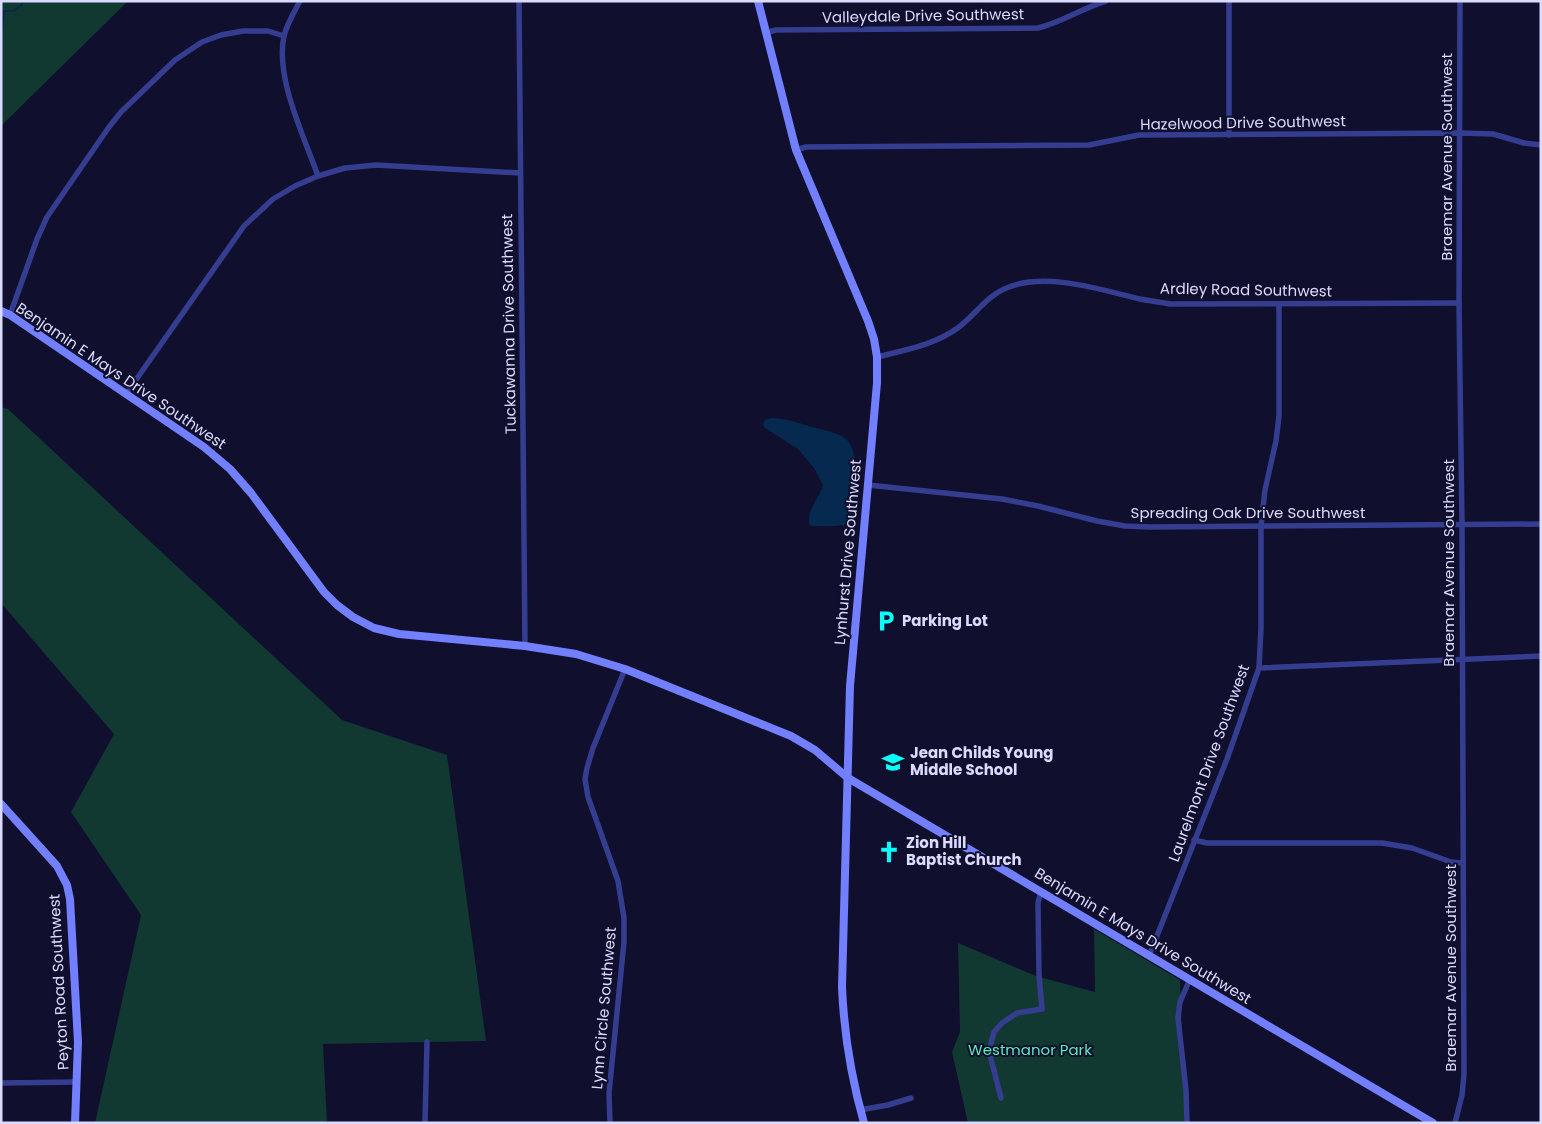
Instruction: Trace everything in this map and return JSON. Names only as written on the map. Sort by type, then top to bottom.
[{"type":"street","points":[[300,1],[291,17],[284,36],[282,59],[286,88],[318,176]]},
{"type":"street","name":"Tuckawanna Drive Southwest","points":[[519,1],[525,646]]},
{"type":"street","name":"Lynhurst Drive Southwest","points":[[758,1],[796,150],[868,321],[877,357],[877,383],[850,686],[842,1004],[847,1053],[864,1123]]},
{"type":"street","name":"Valleydale Drive Southwest","points":[[765,33],[776,30],[1038,28],[1055,24],[1106,1]]},
{"type":"street","points":[[1229,1],[1229,135]]},
{"type":"street","name":"Braemar Avenue Southwest","points":[[1455,1123],[1462,1095],[1464,1074],[1462,525],[1459,303],[1460,1]]},
{"type":"street","points":[[10,315],[37,239],[47,217],[121,112],[175,60],[202,42],[221,35],[243,31],[268,31],[284,36]]},
{"type":"street","name":"Hazelwood Drive Southwest","points":[[796,150],[806,147],[1089,145],[1139,135],[1460,133],[1492,134],[1541,145]]},
{"type":"street","points":[[126,394],[244,226],[260,210],[295,186],[318,176],[345,168],[376,165],[520,172]]},
{"type":"street","name":"Ardley Road Southwest","points":[[877,357],[925,345],[940,339],[960,326],[993,294],[1009,286],[1028,282],[1082,285],[1170,304],[1459,303]]},
{"type":"street","name":"Laurelmont Drive Southwest","points":[[1149,956],[1227,759],[1259,668],[1261,526],[1265,490],[1280,416],[1279,304]]},
{"type":"street","name":"Benjamin E Mays Drive Southwest","points":[[1,311],[10,315],[204,447],[230,468],[251,493],[324,592],[353,617],[374,628],[399,634],[525,646],[576,654],[625,669],[792,736],[815,750],[848,778],[1433,1123]]},
{"type":"street","name":"Spreading Oak Drive Southwest","points":[[868,486],[1002,499],[1126,526],[1541,524]]},
{"type":"street","points":[[1259,668],[1541,656]]},
{"type":"street","name":"Lynn Circle Southwest","points":[[610,1123],[610,1093],[624,942],[624,918],[618,881],[588,797],[585,779],[586,768],[593,748],[625,669]]},
{"type":"street","name":"Peyton Road Southwest","points":[[1,804],[57,866],[67,885],[70,899],[78,1042],[75,1123]]},
{"type":"street","points":[[1194,840],[1207,844],[1382,843],[1412,848],[1451,862],[1463,863]]},
{"type":"street","points":[[1001,1098],[989,1051],[994,1032],[1002,1023],[1017,1013],[1042,1009],[1039,974],[1038,903],[1041,891]]},
{"type":"street","points":[[1186,1123],[1186,1090],[1178,1018],[1180,1002],[1190,979]]},
{"type":"street","points":[[425,1123],[427,1042]]},
{"type":"street","points":[[1,1083],[77,1082]]},
{"type":"street","points":[[860,1110],[888,1105],[911,1098]]},
{"type":"green space","points":[[1,1],[126,1],[127,2],[1,126]]},
{"type":"green space","points":[[1,407],[8,409],[342,720],[447,755],[486,1041],[323,1044],[327,1123],[95,1123],[141,915],[71,812],[114,734],[1,603]]},
{"type":"green space","name":"Westmanor Park","points":[[1094,929],[1180,980],[1185,1123],[968,1123],[952,1052],[960,1032],[958,943],[1036,976],[1095,992]]},
{"type":"water","points":[[771,418],[788,420],[833,433],[848,441],[855,457],[856,468],[855,521],[853,524],[811,526],[809,524],[811,509],[823,485],[814,468],[798,449],[765,428],[763,425],[765,420]]},
{"type":"waterway","points":[[1,42],[4,11],[14,11],[22,5],[23,1]]},
{"type":"place","name":"Parking Lot","points":[[886,621]]},
{"type":"place","name":"Jean Childs Young Middle School","points":[[893,762]]},
{"type":"place","name":"Zion Hill Baptist Church","points":[[889,852]]}]
